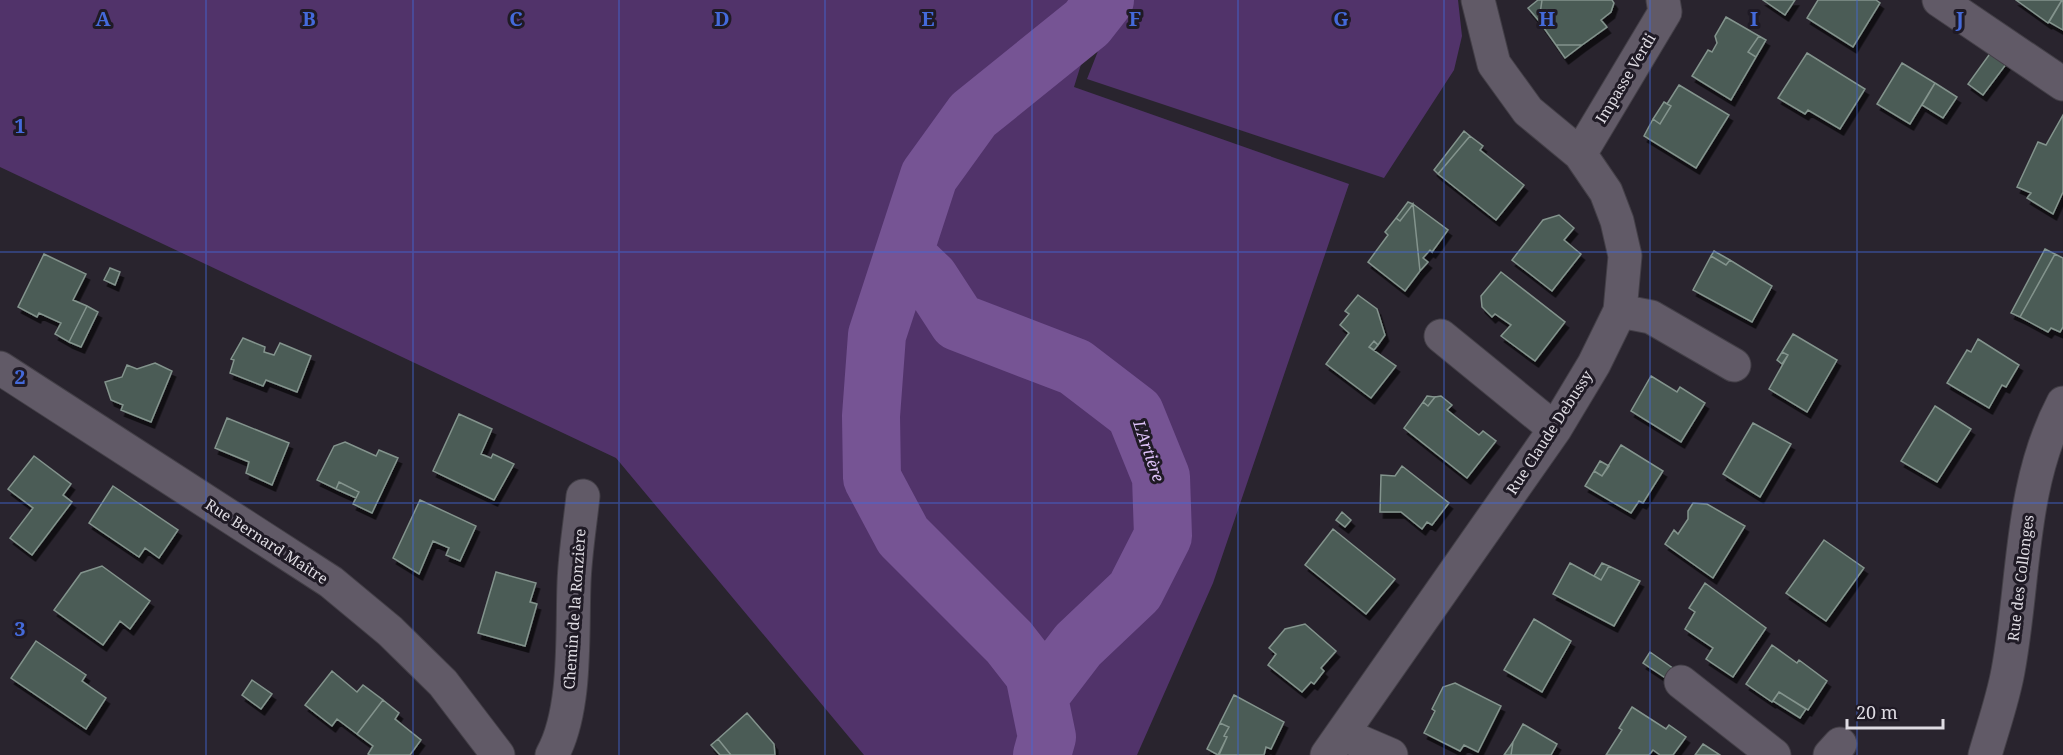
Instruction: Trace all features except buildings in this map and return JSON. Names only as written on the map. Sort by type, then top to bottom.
[{"type":"street","name":"Rue Claude Debussy","points":[[1335,744],[1555,429],[1594,364],[1620,311],[1625,256],[1617,221],[1606,192],[1580,154],[1528,111],[1494,64],[1478,0]]},
{"type":"street","name":"Impasse Verdi","points":[[1580,154],[1665,12],[1663,0]]},
{"type":"street","points":[[1939,0],[2063,84]]},
{"type":"street","points":[[1620,311],[1651,317],[1734,365]]},
{"type":"street","points":[[1441,336],[1555,429]]},
{"type":"street","name":"Rue Bernard Maître","points":[[0,368],[331,582],[390,631],[443,683],[498,755]]},
{"type":"street","name":"Rue des Collonges","points":[[1985,755],[2008,672],[2026,519],[2036,469],[2063,403]]},
{"type":"street","name":"Chemin de la Ronzière","points":[[552,755],[567,705],[575,636],[575,574],[583,496]]},
{"type":"street","points":[[1681,682],[1774,755]]},
{"type":"street","points":[[1335,744],[1390,755]]},
{"type":"shaded area","points":[[0,0],[1101,0],[1074,87],[1349,184],[1213,583],[1137,755],[864,755],[616,458],[0,167]]},
{"type":"shaded area","points":[[1118,0],[1458,0],[1462,36],[1454,70],[1384,178],[1087,79]]},
{"type":"waterway","name":"L'Artière","points":[[1042,755],[1047,737],[1034,674],[1009,642],[903,536],[872,478],[871,416],[877,335],[929,176],[973,115],[1087,23],[1105,0]]},
{"type":"waterway","name":"L'Artière","points":[[905,255],[930,279],[958,322],[1075,367],[1135,413],[1161,477],[1163,536],[1135,591],[1078,645],[1039,696]]}]
